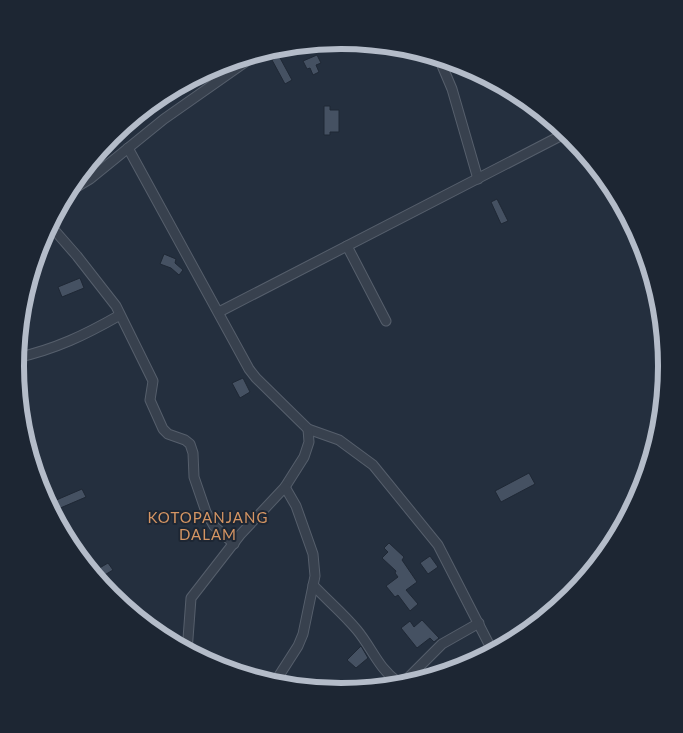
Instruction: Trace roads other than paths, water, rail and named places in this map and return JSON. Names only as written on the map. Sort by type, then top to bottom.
[{"type":"street","points":[[81,184],[171,114],[242,65]]},
{"type":"street","points":[[442,65],[452,89],[478,179]]},
{"type":"street","points":[[219,312],[560,136]]},
{"type":"street","points":[[128,148],[249,369],[308,429],[339,440],[374,465],[438,545],[490,647]]},
{"type":"street","points":[[55,231],[116,306],[153,381],[150,400],[164,429],[168,434],[185,440],[190,444],[193,453],[194,477],[206,512],[214,526],[234,544]]},
{"type":"street","points":[[347,246],[386,321]]},
{"type":"street","points":[[24,356],[44,352],[120,315]]},
{"type":"street","points":[[188,644],[191,598],[234,544],[285,487],[304,457],[309,442],[308,429]]},
{"type":"street","points":[[278,677],[298,646],[303,634],[315,576],[313,554],[296,506],[285,487]]},
{"type":"street","points":[[313,585],[356,630],[369,646],[376,660],[396,680]]},
{"type":"street","points":[[410,676],[442,644],[479,623]]},
{"type":"district","name":"KOTOPANJANG DALAM","points":[[208,526]]}]
